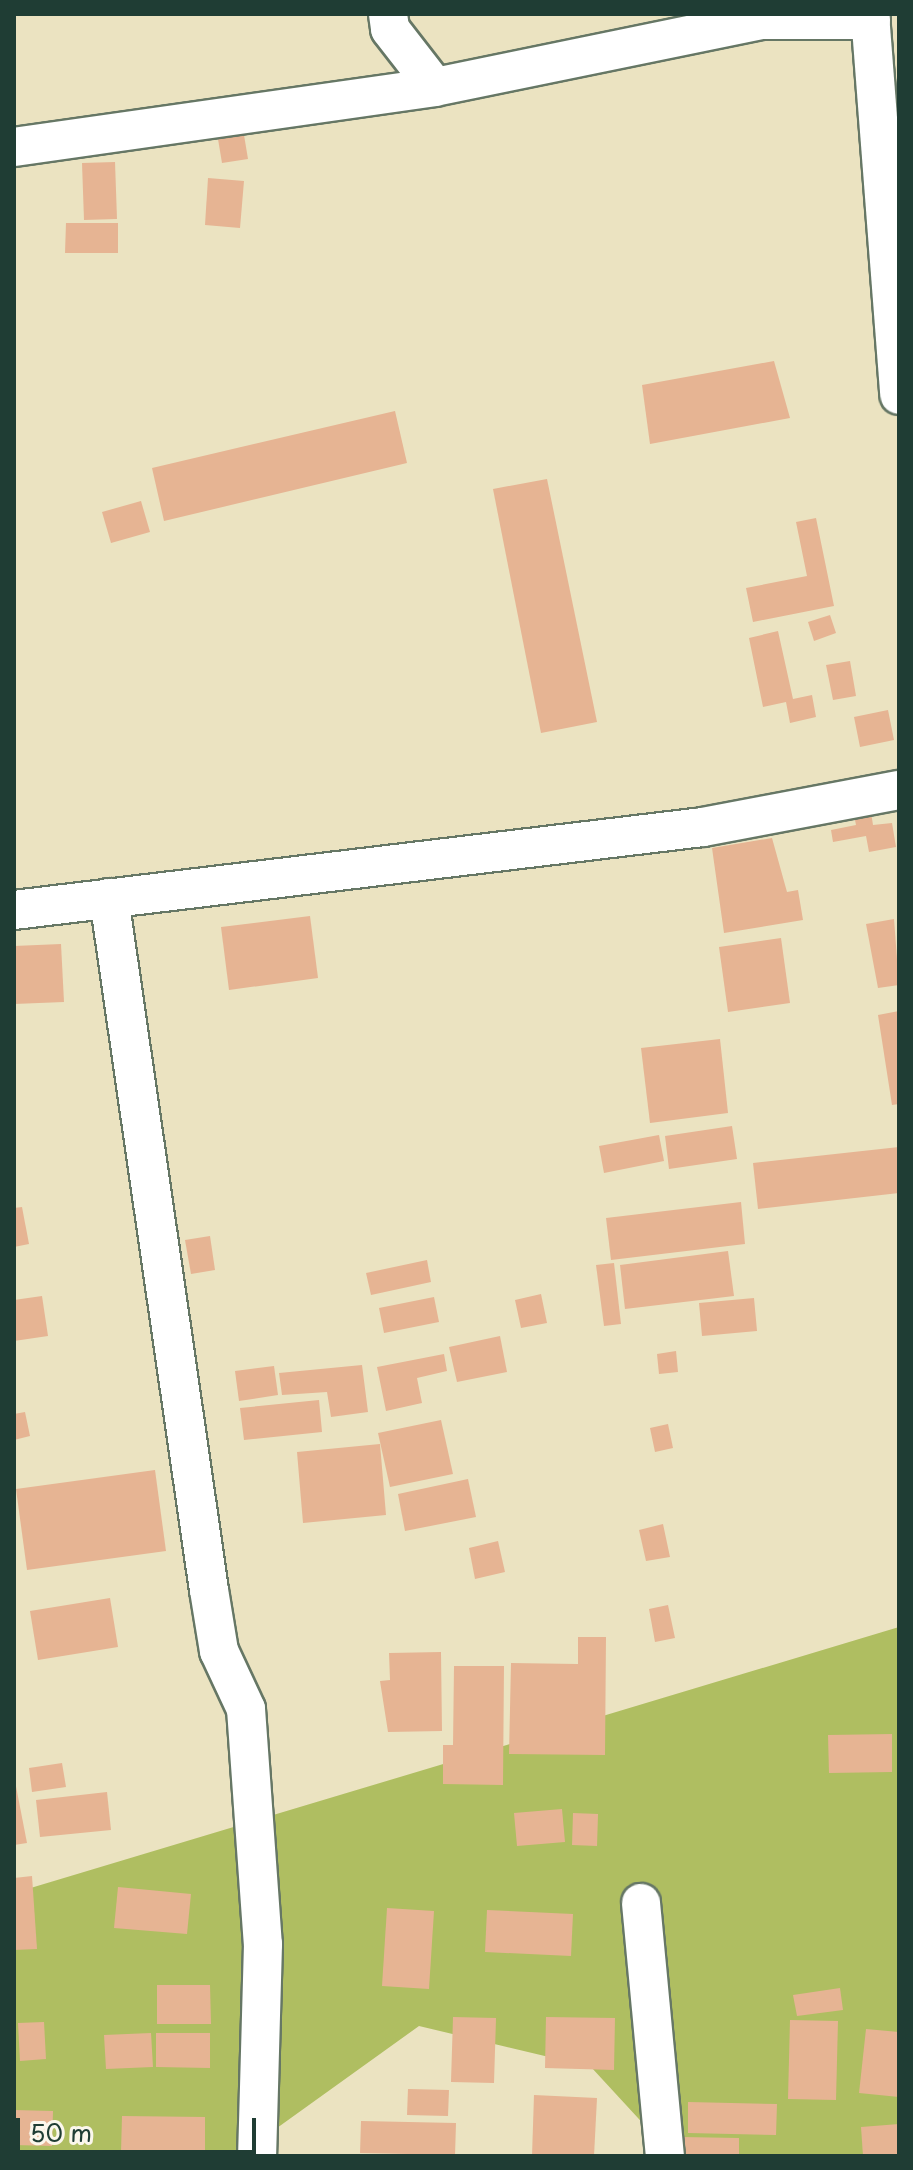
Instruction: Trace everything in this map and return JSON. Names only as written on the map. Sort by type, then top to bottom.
[{"type":"street","points":[[388,14],[390,29],[435,87]]},
{"type":"street","points":[[14,147],[435,87],[762,20],[871,17],[899,395]]},
{"type":"street","points":[[14,910],[703,827],[899,790]]},
{"type":"street","points":[[109,898],[219,1651],[246,1709],[263,1944],[257,2156]]},
{"type":"street","points":[[641,1903],[665,2156]]},
{"type":"green space","points":[[899,1627],[899,2156],[673,2156],[591,2067],[419,2026],[238,2156],[14,2156],[14,1893]]},
{"type":"building","points":[[244,135],[248,159],[222,163],[218,139]]},
{"type":"building","points":[[115,162],[117,219],[84,220],[82,163]]},
{"type":"building","points":[[208,178],[244,181],[240,228],[205,225]]},
{"type":"building","points":[[66,223],[118,223],[118,253],[65,253]]},
{"type":"building","points":[[774,361],[790,418],[650,444],[642,385]]},
{"type":"building","points":[[395,411],[407,463],[164,521],[152,468]]},
{"type":"building","points":[[547,479],[597,722],[541,733],[493,489]]},
{"type":"building","points":[[141,501],[150,532],[111,543],[102,512]]},
{"type":"building","points":[[816,518],[834,606],[753,622],[746,588],[807,576],[796,522]]},
{"type":"building","points":[[830,615],[836,633],[814,641],[808,622]]},
{"type":"building","points":[[778,631],[793,699],[812,695],[816,717],[790,723],[786,702],[763,707],[749,638]]},
{"type":"building","points":[[850,661],[856,696],[833,700],[826,665]]},
{"type":"building","points":[[888,710],[894,740],[860,747],[854,717]]},
{"type":"building","points":[[871,812],[873,825],[892,823],[896,847],[869,852],[866,836],[833,842],[831,830],[856,825],[854,815]]},
{"type":"building","points":[[772,838],[787,892],[798,890],[803,920],[724,933],[712,848]]},
{"type":"building","points":[[310,916],[318,978],[229,990],[221,927]]},
{"type":"building","points":[[894,919],[899,985],[878,988],[866,924]]},
{"type":"building","points":[[781,938],[790,1003],[728,1012],[719,947]]},
{"type":"building","points":[[61,944],[64,1002],[14,1004],[14,946]]},
{"type":"building","points":[[899,1011],[899,1104],[892,1105],[878,1015]]},
{"type":"building","points":[[720,1039],[728,1113],[650,1123],[641,1048]]},
{"type":"building","points":[[732,1126],[737,1159],[669,1169],[665,1136]]},
{"type":"building","points":[[659,1135],[664,1161],[604,1173],[599,1146]]},
{"type":"building","points":[[899,1147],[899,1193],[758,1209],[753,1163]]},
{"type":"building","points":[[741,1202],[745,1244],[611,1260],[606,1218]]},
{"type":"building","points":[[22,1207],[29,1244],[14,1247],[14,1208]]},
{"type":"building","points":[[210,1236],[215,1270],[191,1274],[185,1240]]},
{"type":"building","points":[[728,1251],[734,1296],[625,1309],[620,1265]]},
{"type":"building","points":[[427,1260],[431,1282],[371,1295],[366,1273]]},
{"type":"building","points":[[614,1263],[621,1324],[604,1326],[596,1265]]},
{"type":"building","points":[[541,1294],[547,1323],[521,1328],[515,1300]]},
{"type":"building","points":[[42,1296],[48,1336],[14,1341],[14,1300]]},
{"type":"building","points":[[434,1297],[439,1322],[384,1333],[379,1308]]},
{"type":"building","points":[[754,1298],[757,1331],[702,1336],[699,1303]]},
{"type":"building","points":[[500,1336],[507,1372],[457,1382],[449,1347]]},
{"type":"building","points":[[676,1351],[678,1372],[659,1374],[657,1354]]},
{"type":"building","points":[[444,1354],[447,1371],[417,1378],[422,1403],[386,1411],[377,1367]]},
{"type":"building","points":[[362,1365],[368,1412],[331,1417],[327,1392],[282,1395],[279,1373]]},
{"type":"building","points":[[274,1366],[278,1395],[239,1401],[235,1371]]},
{"type":"building","points":[[319,1400],[322,1432],[244,1440],[240,1408]]},
{"type":"building","points":[[25,1412],[30,1436],[14,1440],[14,1414]]},
{"type":"building","points":[[441,1420],[453,1474],[390,1487],[378,1433]]},
{"type":"building","points":[[668,1424],[673,1448],[655,1452],[650,1428]]},
{"type":"building","points":[[380,1444],[386,1515],[303,1523],[297,1452]]},
{"type":"building","points":[[155,1470],[166,1551],[27,1570],[16,1489]]},
{"type":"building","points":[[468,1479],[476,1517],[405,1531],[398,1494]]},
{"type":"building","points":[[663,1524],[670,1557],[646,1561],[639,1530]]},
{"type":"building","points":[[498,1541],[505,1572],[475,1579],[469,1548]]},
{"type":"building","points":[[110,1598],[118,1647],[38,1660],[30,1611]]},
{"type":"building","points":[[668,1605],[675,1638],[655,1642],[649,1609]]},
{"type":"building","points":[[578,1637],[606,1637],[605,1755],[509,1754],[511,1663],[578,1664]]},
{"type":"building","points":[[441,1652],[442,1731],[388,1732],[380,1681],[390,1680],[389,1653]]},
{"type":"building","points":[[454,1666],[504,1666],[503,1785],[443,1784],[443,1745],[453,1745]]},
{"type":"building","points":[[892,1734],[892,1772],[829,1773],[828,1735]]},
{"type":"building","points":[[62,1763],[66,1787],[32,1792],[29,1768]]},
{"type":"building","points":[[14,1776],[27,1843],[14,1845]]},
{"type":"building","points":[[107,1792],[111,1830],[40,1837],[36,1800]]},
{"type":"building","points":[[562,1809],[565,1842],[517,1846],[514,1813]]},
{"type":"building","points":[[573,1813],[598,1814],[597,1846],[572,1845]]},
{"type":"building","points":[[32,1876],[37,1949],[14,1950],[14,1878]]},
{"type":"building","points":[[118,1887],[191,1894],[187,1934],[114,1928]]},
{"type":"building","points":[[387,1908],[434,1911],[429,1989],[382,1986]]},
{"type":"building","points":[[487,1910],[573,1914],[571,1956],[485,1952]]},
{"type":"building","points":[[157,1985],[210,1985],[211,2024],[157,2024]]},
{"type":"building","points":[[840,1988],[843,2010],[797,2016],[793,1995]]},
{"type":"building","points":[[453,2017],[496,2018],[494,2083],[451,2082]]},
{"type":"building","points":[[546,2017],[615,2018],[614,2070],[545,2068]]},
{"type":"building","points":[[790,2020],[838,2021],[836,2100],[788,2099]]},
{"type":"building","points":[[44,2022],[46,2059],[20,2061],[18,2023]]},
{"type":"building","points":[[866,2029],[899,2032],[899,2097],[859,2093]]},
{"type":"building","points":[[151,2033],[153,2067],[106,2069],[104,2035]]},
{"type":"building","points":[[156,2033],[210,2033],[210,2068],[156,2067]]},
{"type":"building","points":[[408,2089],[449,2090],[448,2116],[407,2115]]},
{"type":"building","points":[[534,2095],[597,2098],[594,2156],[532,2156]]},
{"type":"building","points":[[688,2102],[777,2104],[776,2135],[688,2133]]},
{"type":"building","points":[[14,2110],[53,2111],[52,2146],[14,2145]]},
{"type":"building","points":[[122,2116],[205,2117],[205,2154],[121,2152]]},
{"type":"building","points":[[361,2121],[456,2123],[455,2155],[360,2153]]},
{"type":"building","points":[[899,2124],[899,2156],[863,2156],[861,2127]]},
{"type":"building","points":[[682,2137],[739,2138],[739,2156],[681,2156]]}]
